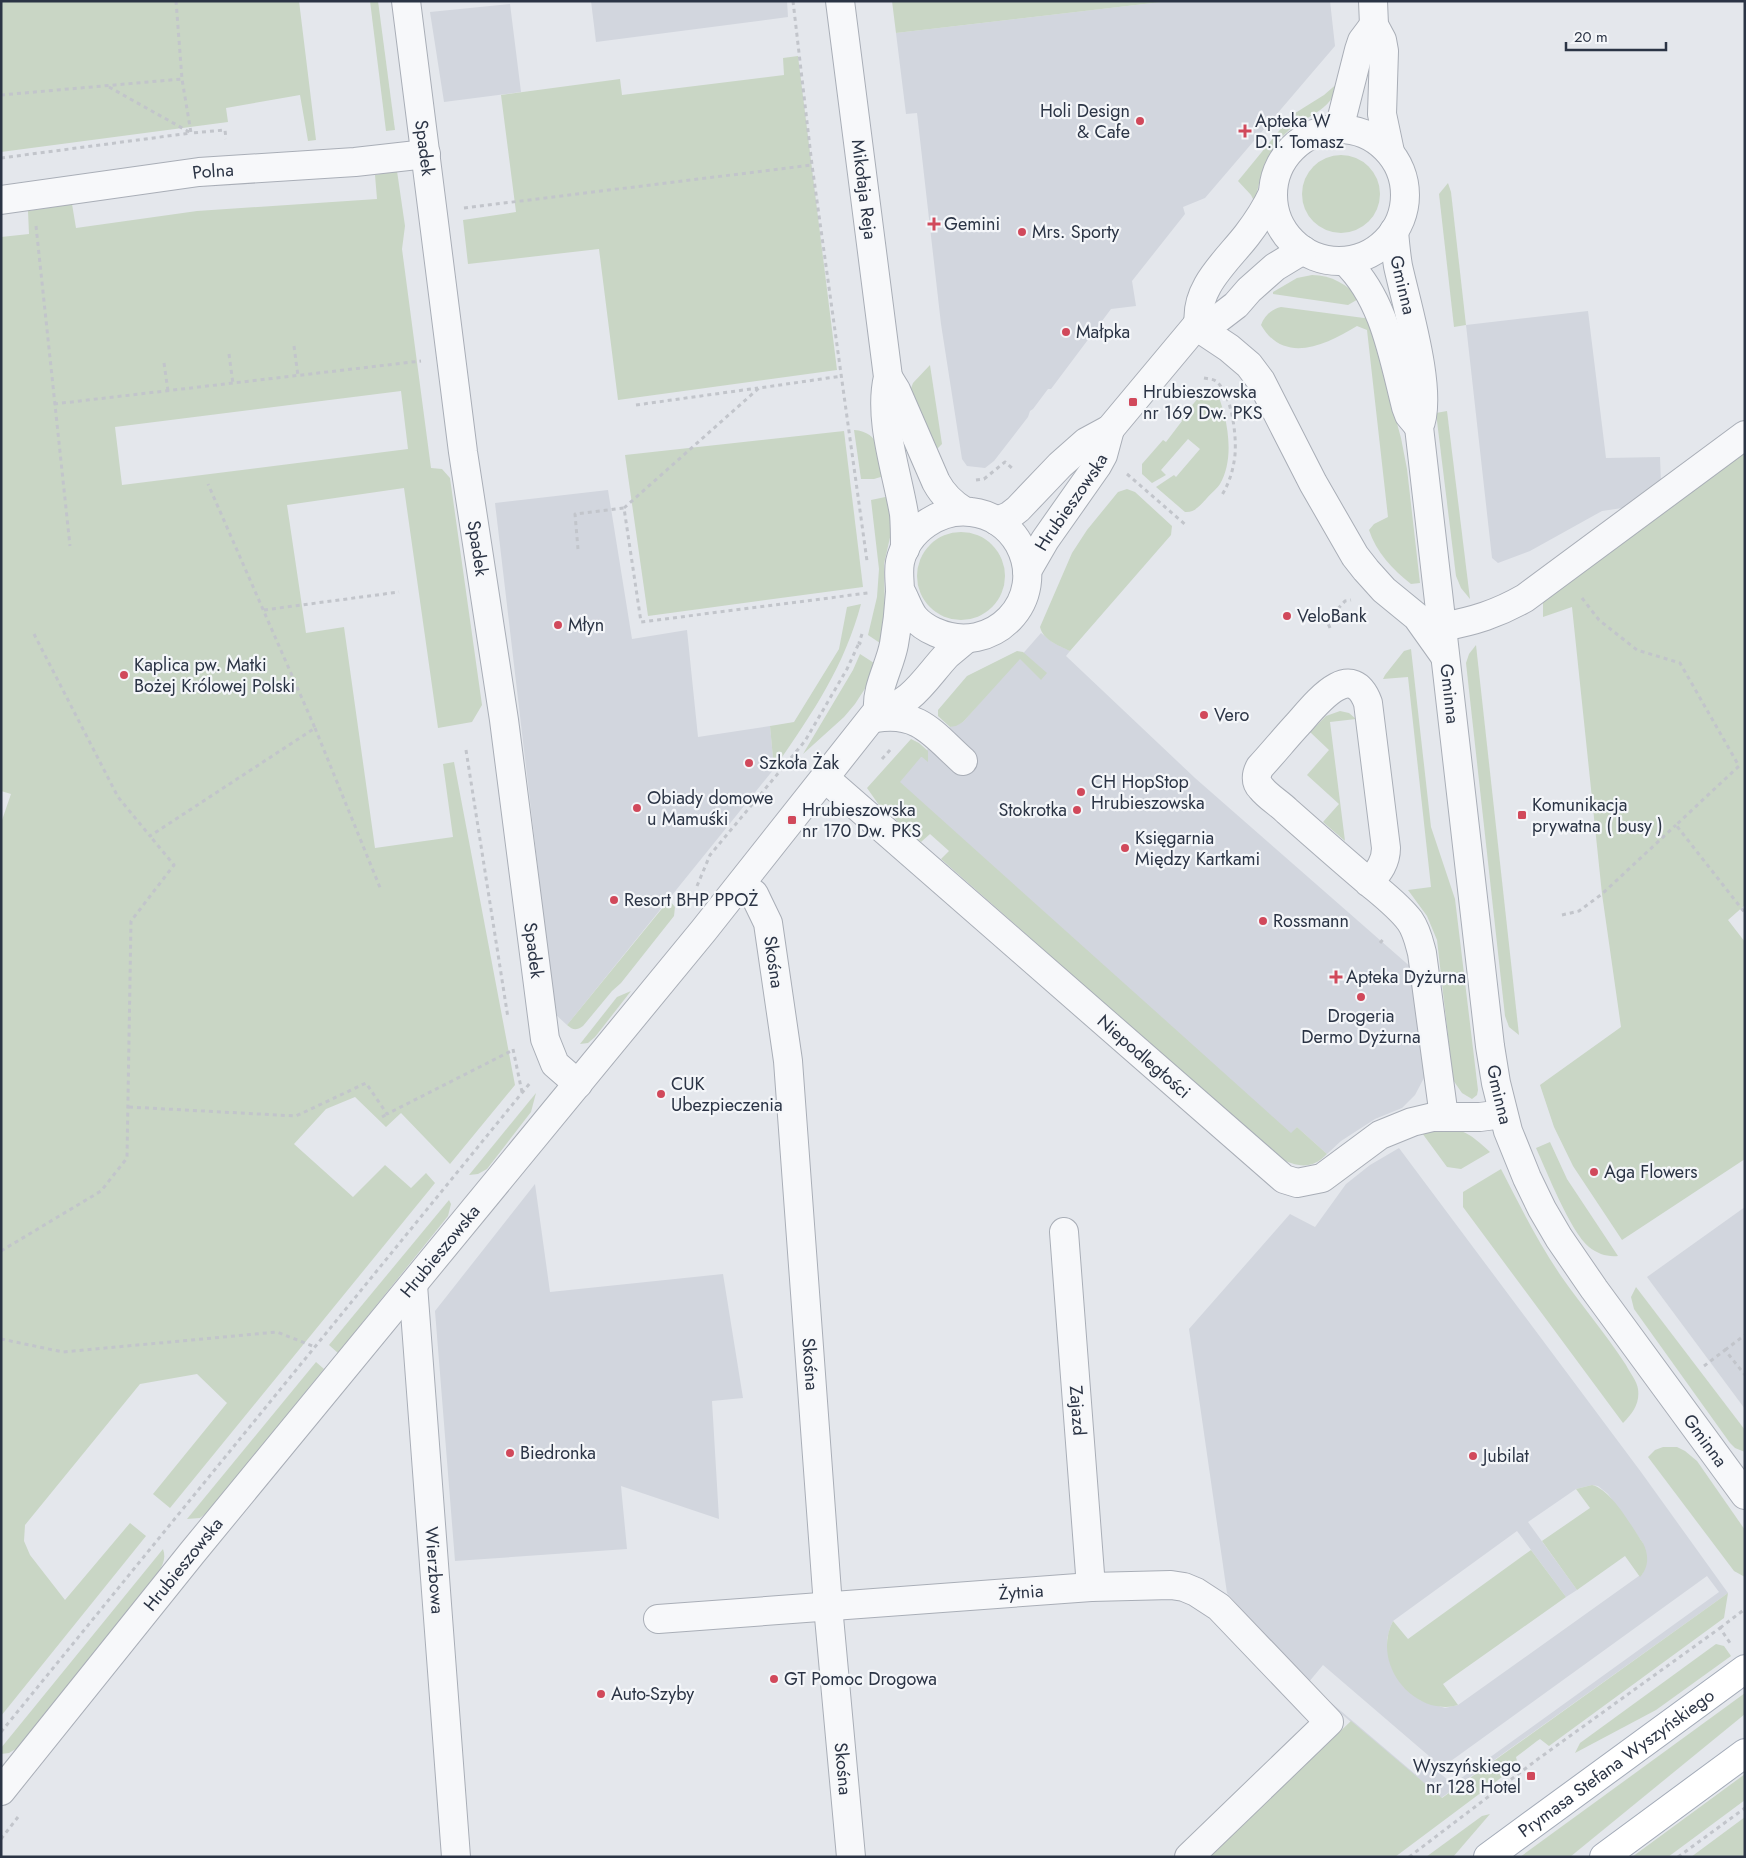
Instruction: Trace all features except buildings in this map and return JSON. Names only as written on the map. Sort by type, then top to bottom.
[{"type":"main road","name":"Prymasa Stefana Wyszyńskiego","points":[[1488,1857],[1739,1658]]},
{"type":"main road","points":[[1604,1857],[1745,1754]]},
{"type":"street","name":"Spadek","points":[[406,1],[463,452],[504,720],[545,1039],[554,1064],[578,1084]]},
{"type":"street","name":"Mikołaja Reja","points":[[840,1],[888,377],[885,391],[885,412],[904,517],[905,549]]},
{"type":"street","points":[[1339,129],[1359,50],[1373,13]]},
{"type":"street","points":[[1373,13],[1384,51],[1382,114],[1390,152]]},
{"type":"street","points":[[1339,129],[1367,135],[1390,152],[1402,175],[1405,204],[1401,218],[1394,231],[1381,246],[1364,256],[1345,261],[1316,257],[1290,240],[1280,226],[1274,210],[1273,193],[1276,176],[1283,161],[1293,148],[1307,138],[1322,131],[1339,129]]},
{"type":"street","name":"Polna","points":[[1,200],[198,172],[355,162],[426,154]]},
{"type":"street","points":[[1198,325],[1198,314],[1203,293],[1248,234],[1273,193]]},
{"type":"street","name":"Gminna","points":[[1394,231],[1398,265],[1418,358],[1423,392],[1424,413],[1419,427],[1490,1046],[1503,1114],[1514,1148],[1527,1178],[1559,1238],[1745,1495]]},
{"type":"street","points":[[1198,325],[1219,318],[1236,305],[1249,290],[1275,267],[1303,250]]},
{"type":"street","name":"Gminna","points":[[1345,261],[1363,280],[1373,296],[1390,346],[1406,406],[1414,422],[1419,427]]},
{"type":"street","points":[[1198,325],[1249,365],[1261,381],[1342,535],[1355,556],[1378,584],[1416,617],[1446,659]]},
{"type":"street","name":"Hrubieszowska","points":[[997,521],[1009,516],[1018,509],[1086,442],[1110,429],[1198,325]]},
{"type":"street","name":"Mikołaja Reja","points":[[888,377],[896,390],[936,482],[951,502],[964,511]]},
{"type":"street","name":"Hrubieszowska","points":[[1027,571],[1045,540],[1098,466],[1103,456],[1110,429]]},
{"type":"street","points":[[1442,627],[1477,620],[1502,611],[1525,598],[1745,435]]},
{"type":"street","points":[[964,511],[986,515],[997,521],[1015,537],[1024,553],[1027,571],[1026,588],[1021,605],[1010,618],[998,630],[965,640],[946,637],[929,629],[914,618],[900,590],[900,562],[905,549],[918,529],[932,519],[947,513],[964,511]]},
{"type":"street","name":"Hrubieszowska","points":[[1,1791],[192,1553],[741,884],[826,779],[875,714],[896,631],[900,590]]},
{"type":"street","points":[[875,714],[906,700],[947,656],[965,640]]},
{"type":"street","points":[[1370,883],[1383,865],[1386,848],[1368,703],[1361,689],[1355,685],[1339,685],[1325,694],[1260,767],[1257,773],[1257,781],[1260,788],[1370,883],[1411,922],[1419,942],[1444,1117]]},
{"type":"street","points":[[875,714],[900,716],[918,722],[963,761]]},
{"type":"street","name":"Niepodległości","points":[[826,779],[1284,1179],[1297,1183],[1322,1178],[1380,1135],[1422,1118],[1480,1117],[1503,1114]]},
{"type":"street","name":"Skośna","points":[[741,884],[754,894],[768,923],[788,1061],[828,1606],[851,1857]]},
{"type":"street","name":"Zajazd","points":[[1064,1232],[1092,1587]]},
{"type":"street","name":"Wierzbowa","points":[[413,1284],[456,1857]]},
{"type":"street","name":"Żytnia","points":[[658,1620],[1092,1587],[1171,1585],[1184,1587],[1196,1592],[1219,1607],[1330,1722],[1189,1857]]},
{"type":"path","points":[[176,1],[182,79],[191,134]]},
{"type":"path","points":[[793,1],[812,165],[867,567]]},
{"type":"path","points":[[1,95],[182,79]]},
{"type":"path","points":[[108,87],[191,134]]},
{"type":"path","points":[[1,158],[225,130],[226,144]]},
{"type":"path","points":[[461,208],[812,165]]},
{"type":"path","points":[[33,196],[70,546]]},
{"type":"path","points":[[294,346],[298,376]]},
{"type":"path","points":[[229,354],[233,384]]},
{"type":"path","points":[[54,404],[423,361]]},
{"type":"path","points":[[164,363],[168,391]]},
{"type":"path","points":[[636,405],[842,376]]},
{"type":"path","points":[[1204,378],[1213,380],[1220,386],[1228,401],[1234,427],[1235,460],[1230,481],[1222,495]]},
{"type":"path","points":[[578,549],[575,514],[624,508],[759,388]]},
{"type":"path","points":[[967,479],[984,479],[1005,462],[1018,474]]},
{"type":"path","points":[[1125,472],[1187,526]]},
{"type":"path","points":[[208,484],[315,728],[381,890]]},
{"type":"path","points":[[624,508],[641,622],[868,593]]},
{"type":"path","points":[[868,584],[868,600]]},
{"type":"path","points":[[264,610],[399,592]]},
{"type":"path","points":[[1562,915],[1579,911],[1602,894],[1738,766],[1680,663],[1636,650],[1600,620],[1582,598]]},
{"type":"path","points":[[695,889],[710,856],[805,742],[847,669],[863,630]]},
{"type":"path","points":[[1,1251],[101,1191],[127,1158],[131,921],[174,865],[118,797],[34,634]]},
{"type":"path","points":[[859,643],[865,647]]},
{"type":"path","points":[[150,836],[315,728]]},
{"type":"path","points":[[466,750],[509,1021]]},
{"type":"path","points":[[1676,825],[1745,913]]},
{"type":"path","points":[[512,1040],[522,1092]]},
{"type":"path","points":[[382,1117],[514,1050]]},
{"type":"path","points":[[1,1732],[534,1078]]},
{"type":"path","points":[[129,1107],[296,1116],[366,1083],[387,1114]]},
{"type":"path","points":[[1,1339],[63,1352],[277,1332],[314,1346]]},
{"type":"path","points":[[1704,1366],[1745,1335]]},
{"type":"path","points":[[1725,1350],[1745,1376]]},
{"type":"path","points":[[1409,1857],[1538,1759],[1745,1609]]},
{"type":"path","points":[[1720,1628],[1739,1658]]},
{"type":"path","points":[[1678,1857],[1745,1808]]},
{"type":"shaded area","points":[[591,1],[787,1],[788,17],[596,42]]},
{"type":"shaded area","points":[[1170,1],[1330,1],[1335,46],[1205,198],[1183,207],[1185,214],[1132,281],[1136,306],[1111,309],[1051,389],[1048,389],[1030,411],[1028,417],[994,461],[985,468],[967,466],[962,459],[941,324],[917,113],[906,114],[896,33]]},
{"type":"shaded area","points":[[510,4],[521,92],[444,102],[430,12]]},
{"type":"shaded area","points":[[1588,311],[1606,458],[1660,457],[1661,482],[1629,507],[1602,511],[1530,551],[1498,563],[1492,558],[1466,325]]},
{"type":"shaded area","points":[[608,490],[632,639],[687,630],[698,737],[770,726],[774,769],[567,1025],[555,1014],[495,503]]},
{"type":"shaded area","name":"CH HopStop Hrubieszowska","points":[[1041,633],[1052,642],[1070,651],[1066,656],[1195,778],[1413,969],[1425,1076],[1415,1095],[1402,1108],[1375,1119],[1341,1141],[1327,1154],[1297,1127],[1291,1134],[899,782],[920,757],[950,727],[963,722]]},
{"type":"shaded area","points":[[1399,1148],[1641,1472],[1728,1593],[1441,1798],[1306,1684],[1227,1593],[1189,1329],[1290,1214],[1315,1227],[1346,1184],[1370,1165]],"holes":[[[1592,1485],[1598,1486],[1608,1494],[1643,1543],[1643,1573],[1458,1705],[1445,1708],[1420,1700],[1388,1650],[1387,1639],[1393,1621],[1517,1531],[1566,1597],[1577,1590],[1528,1522],[1576,1489]],[[1707,1576],[1719,1592],[1453,1784],[1437,1771]],[[1323,1665],[1429,1756],[1415,1774],[1308,1683]]]},
{"type":"shaded area","points":[[535,1184],[550,1292],[723,1274],[743,1398],[712,1401],[719,1519],[621,1486],[627,1549],[455,1561],[435,1311]]},
{"type":"shaded area","points":[[1745,1207],[1745,1409],[1647,1277]]},
{"type":"green space","points":[[1,1],[299,1],[316,140],[308,141],[300,95],[226,108],[228,122],[1,152]]},
{"type":"green space","points":[[370,1],[378,1],[395,130],[386,131]]},
{"type":"green space","points":[[892,1],[1170,1],[896,33]]},
{"type":"green space","points":[[798,56],[837,370],[618,400],[599,249],[468,264],[463,220],[516,212],[501,95],[620,79],[622,95],[784,75],[783,58]]},
{"type":"green space","points":[[1339,82],[1335,93],[1324,107],[1293,127],[1278,141],[1268,157],[1261,174],[1255,203],[1251,195],[1238,181],[1292,115],[1324,95]]},
{"type":"green space","points":[[1341,155],[1356,158],[1369,166],[1377,179],[1380,194],[1377,209],[1369,222],[1356,230],[1341,233],[1326,230],[1313,222],[1305,209],[1302,194],[1305,179],[1313,166],[1326,158]]},
{"type":"green space","points":[[397,171],[405,226],[402,249],[431,468],[442,469],[450,478],[482,705],[472,722],[438,728],[404,488],[287,505],[306,633],[344,627],[375,848],[453,837],[443,764],[454,762],[515,1085],[450,1164],[401,1113],[386,1127],[355,1097],[326,1109],[294,1144],[353,1197],[385,1165],[411,1188],[426,1173],[435,1183],[170,1508],[153,1494],[227,1403],[197,1374],[140,1384],[25,1525],[24,1541],[30,1555],[65,1600],[130,1523],[146,1536],[1,1716],[1,823],[11,794],[1,791],[1,237],[29,234],[28,211],[72,204],[76,228],[197,211],[377,199],[375,175]],"holes":[[[401,391],[408,449],[122,485],[115,427]]]},
{"type":"green space","points":[[1448,183],[1451,192],[1466,325],[1454,327],[1439,194]]},
{"type":"green space","points":[[1312,275],[1333,279],[1350,289],[1360,298],[1348,305],[1273,294],[1273,292],[1297,278]]},
{"type":"green space","points":[[1281,307],[1368,317],[1401,438],[1407,469],[1420,583],[1411,584],[1392,567],[1376,546],[1369,530],[1374,524],[1388,517],[1367,330],[1357,326],[1319,345],[1306,348],[1293,348],[1281,345],[1270,337],[1261,325],[1269,313]]},
{"type":"green space","points":[[930,365],[942,444],[935,451],[910,391],[913,383]]},
{"type":"green space","points":[[1207,387],[1215,388],[1223,410],[1228,436],[1228,461],[1225,473],[1217,488],[1197,508],[1185,512],[1156,487],[1174,475],[1176,477],[1200,449],[1188,439],[1161,470],[1166,475],[1152,483],[1142,474],[1142,464],[1163,440],[1166,442],[1182,421],[1181,419]]},
{"type":"green space","points":[[1447,411],[1470,599],[1461,588],[1456,576],[1436,413]]},
{"type":"green space","points":[[854,430],[870,435],[878,446],[884,476],[874,479],[861,479]]},
{"type":"green space","points":[[844,431],[863,587],[648,616],[625,455]]},
{"type":"green space","points":[[1745,449],[1745,905],[1728,920],[1745,942],[1745,1159],[1622,1240],[1573,1166],[1554,1127],[1540,1085],[1621,1027],[1602,894],[1572,607],[1543,617],[1543,603],[1547,596]]},
{"type":"green space","points":[[1127,489],[1135,492],[1172,526],[1171,535],[1070,651],[1048,639],[1040,627],[1072,553],[1087,530],[1118,492]]},
{"type":"green space","points":[[890,496],[892,507],[891,533],[884,564],[885,620],[880,643],[868,635],[877,597],[879,569],[871,500]]},
{"type":"green space","points":[[952,532],[970,532],[986,539],[998,551],[1005,567],[1005,585],[998,601],[986,613],[970,620],[952,620],[936,613],[924,601],[917,585],[917,567],[924,551],[936,539]]},
{"type":"green space","points":[[861,604],[854,627],[836,670],[813,710],[774,769],[770,726],[794,722],[839,649],[847,607]]},
{"type":"green space","points":[[1476,645],[1519,1035],[1509,1027],[1505,1016],[1466,663],[1469,654]]},
{"type":"green space","points":[[1411,649],[1431,827],[1455,899],[1478,1090],[1477,1095],[1472,1099],[1462,1093],[1453,1080],[1437,940],[1427,916],[1408,890],[1431,887],[1408,677],[1383,679],[1404,651]]},
{"type":"green space","points":[[1017,651],[1023,652],[1047,673],[1041,680],[1020,659],[963,722],[950,727],[938,716],[938,710],[967,676]]},
{"type":"green space","points":[[860,654],[874,663],[866,687],[844,717],[803,754],[853,670]]},
{"type":"green space","points":[[1340,711],[1349,713],[1356,719],[1330,722],[1345,841],[1323,822],[1339,804],[1307,775],[1329,750],[1310,732],[1326,716]]},
{"type":"green space","points":[[911,739],[928,751],[928,762],[921,757],[900,782],[1291,1133],[1297,1127],[1327,1154],[1316,1163],[1310,1165],[1298,1165],[1279,1158],[941,859],[949,851],[930,834],[921,842],[879,805],[867,788]]},
{"type":"green space","points":[[669,900],[675,907],[674,916],[621,983],[583,1026],[575,1029],[567,1025]]},
{"type":"green space","points":[[631,991],[595,1037],[588,1043],[580,1044],[617,997]]},
{"type":"green space","points":[[536,1093],[531,1112],[487,1169],[478,1174],[469,1175]]},
{"type":"green space","points":[[1437,1128],[1466,1133],[1490,1152],[1461,1169],[1447,1167],[1422,1133]]},
{"type":"green space","points":[[1550,1142],[1567,1179],[1618,1256],[1606,1255],[1592,1249],[1574,1228],[1536,1148]]},
{"type":"green space","points":[[1501,1169],[1553,1263],[1626,1365],[1636,1383],[1638,1389],[1637,1403],[1633,1412],[1623,1423],[1463,1207],[1463,1192]]},
{"type":"green space","points":[[449,1200],[451,1204],[448,1216],[338,1353],[329,1345]]},
{"type":"green space","points":[[1636,1287],[1745,1430],[1745,1452],[1735,1448],[1730,1443],[1634,1309],[1631,1297]]},
{"type":"green space","points":[[316,1362],[324,1369],[210,1510],[200,1518],[187,1519]]},
{"type":"green space","points":[[1663,1447],[1677,1447],[1697,1461],[1745,1530],[1745,1577],[1734,1571],[1648,1457],[1655,1450]]},
{"type":"green space","points":[[1592,1485],[1599,1488],[1614,1501],[1643,1543],[1647,1561],[1640,1577],[1625,1556],[1577,1590],[1542,1541],[1590,1508],[1576,1489]]},
{"type":"green space","points":[[163,1549],[164,1560],[155,1577],[19,1747],[9,1753],[1,1754],[1,1748]]},
{"type":"green space","points":[[1531,1550],[1566,1597],[1443,1684],[1458,1705],[1444,1707],[1431,1705],[1419,1700],[1408,1692],[1393,1671],[1389,1659],[1388,1634],[1393,1621],[1408,1639]]},
{"type":"green space","points":[[1728,1593],[1724,1618],[1549,1746],[1540,1739],[1537,1741],[1516,1757],[1518,1765],[1395,1857],[1209,1857],[1351,1721],[1442,1798]]},
{"type":"green space","points":[[1716,1644],[1724,1646],[1731,1656],[1656,1710],[1575,1753],[1580,1743]]},
{"type":"green space","points":[[1745,1693],[1745,1714],[1570,1857],[1520,1857]]},
{"type":"green space","points":[[1745,1774],[1745,1800],[1668,1857],[1632,1857]]},
{"type":"green space","points":[[1490,1814],[1453,1857],[1426,1857],[1482,1816]]},
{"type":"green space","points":[[1745,1817],[1745,1857],[1691,1857]]},
{"type":"place","name":"Holi Design & Cafe","points":[[1140,121]]},
{"type":"place","name":"Apteka W D.T. Tomasz","points":[[1245,131]]},
{"type":"place","name":"Gemini","points":[[934,224]]},
{"type":"place","name":"Mrs. Sporty","points":[[1022,232]]},
{"type":"place","name":"Małpka","points":[[1066,332]]},
{"type":"place","name":"Hrubieszowska nr 169 Dw. PKS","points":[[1133,402]]},
{"type":"place","name":"VeloBank","points":[[1287,616]]},
{"type":"place","name":"Młyn","points":[[558,625]]},
{"type":"place","name":"Kaplica pw. Matki Bożej Królowej Polski","points":[[124,675]]},
{"type":"place","name":"Vero","points":[[1204,715]]},
{"type":"place","name":"Szkoła Żak","points":[[749,763]]},
{"type":"place","name":"CH HopStop Hrubieszowska","points":[[1081,792]]},
{"type":"place","name":"Obiady domowe u Mamuśki","points":[[637,808]]},
{"type":"place","name":"Stokrotka","points":[[1077,810]]},
{"type":"place","name":"Komunikacja prywatna ( busy )","points":[[1522,815]]},
{"type":"place","name":"Hrubieszowska nr 170 Dw. PKS","points":[[792,820]]},
{"type":"place","name":"Księgarnia Między Kartkami","points":[[1125,848]]},
{"type":"place","name":"Resort BHP PPOŻ","points":[[614,900]]},
{"type":"place","name":"Rossmann","points":[[1263,921]]},
{"type":"place","name":"Apteka Dyżurna","points":[[1336,977]]},
{"type":"place","name":"Drogeria Dermo Dyżurna","points":[[1361,997]]},
{"type":"place","name":"CUK Ubezpieczenia","points":[[661,1094]]},
{"type":"place","name":"Aga Flowers","points":[[1594,1172]]},
{"type":"place","name":"Biedronka","points":[[510,1453]]},
{"type":"place","name":"Jubilat","points":[[1473,1456]]},
{"type":"place","name":"GT Pomoc Drogowa","points":[[774,1679]]},
{"type":"place","name":"Auto-Szyby","points":[[601,1694]]},
{"type":"place","name":"Wyszyńskiego nr 128 Hotel","points":[[1531,1776]]}]
